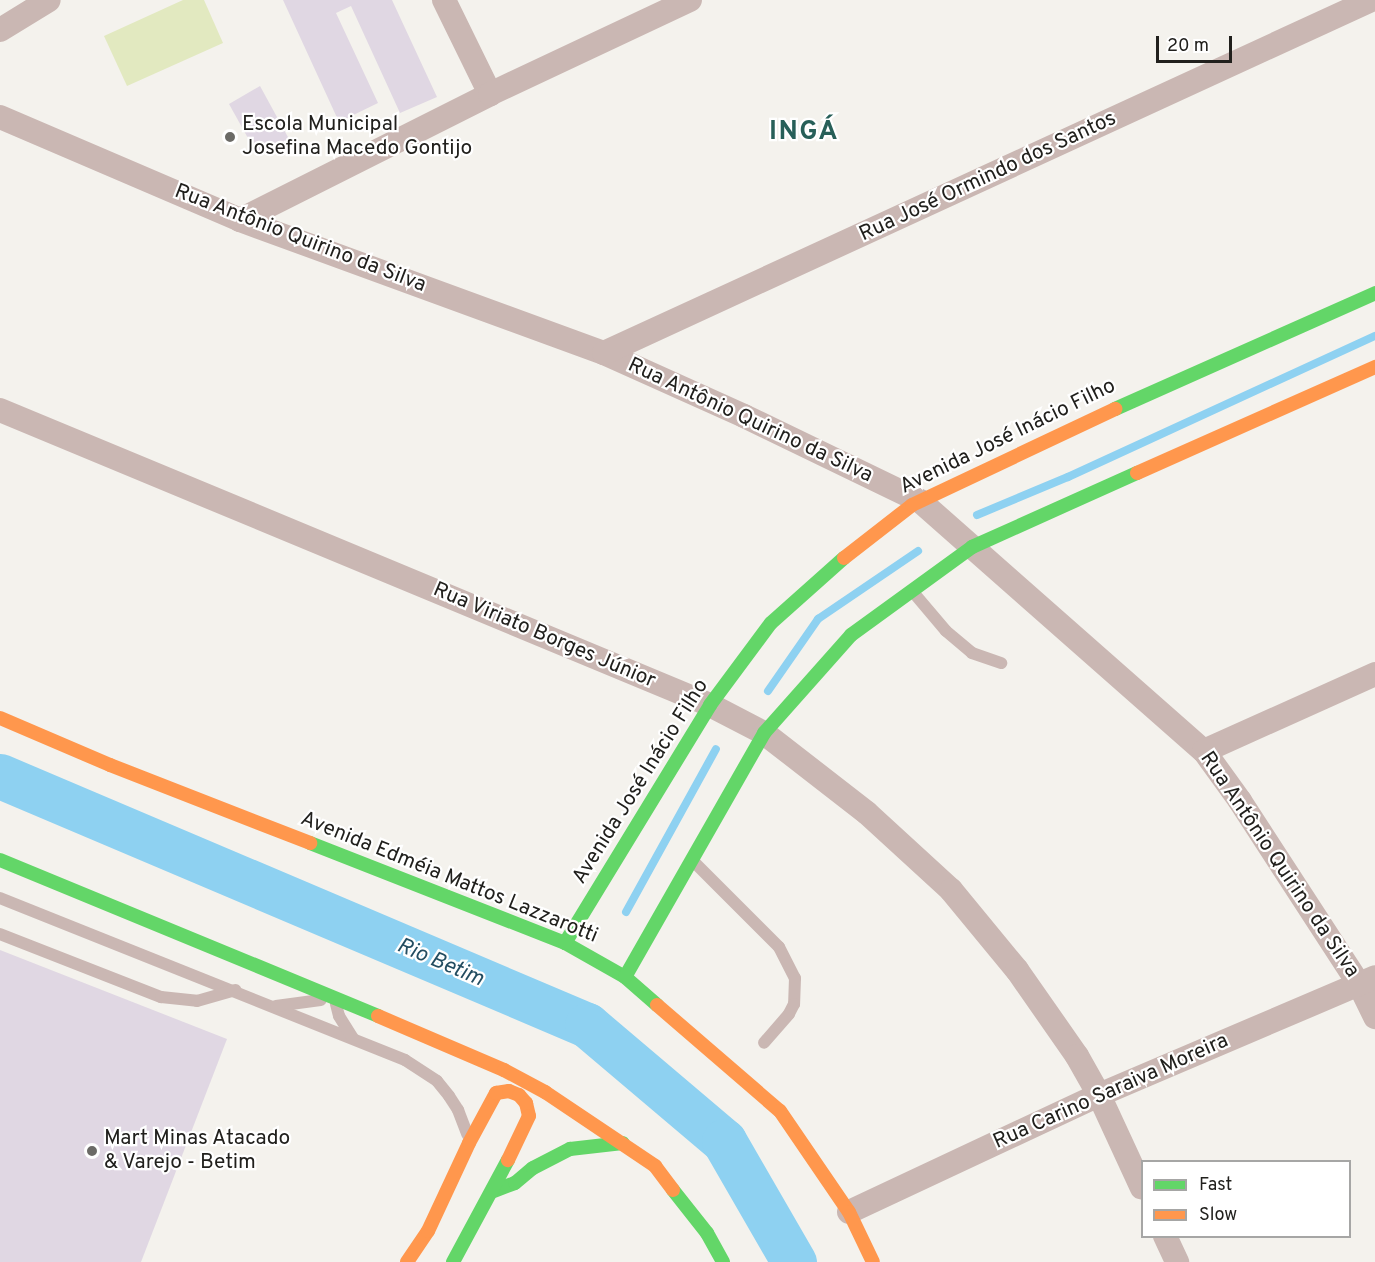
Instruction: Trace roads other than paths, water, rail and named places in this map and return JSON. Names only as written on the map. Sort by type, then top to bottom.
[{"type":"street","points":[[0,30],[49,0]]},
{"type":"street","points":[[444,0],[490,94]]},
{"type":"street","points":[[240,220],[490,94],[690,0]]},
{"type":"street","name":"Rua José Ormindo dos Santos","points":[[604,353],[1371,0]]},
{"type":"street","name":"Rua Antônio Quirino da Silva","points":[[0,117],[240,220],[604,353],[744,416],[920,501],[1204,751],[1367,981],[1375,1017]]},
{"type":"street","name":"Avenida José Inácio Filho","points":[[565,943],[710,705],[771,623],[855,548],[920,501],[1135,399],[1375,293]]},
{"type":"street","points":[[625,977],[764,733],[851,634],[972,547],[1375,367]]},
{"type":"street","name":"Rua Viriato Borges Júnior","points":[[0,410],[710,705],[764,733],[867,813],[951,890],[1017,970],[1077,1056],[1099,1095],[1141,1184]]},
{"type":"street","points":[[1204,751],[1375,674]]},
{"type":"street","name":"Avenida Edméia Mattos Lazzarotti","points":[[0,718],[121,769],[565,943],[625,977],[780,1111],[849,1212],[873,1262]]},
{"type":"street","points":[[0,860],[334,997],[504,1070],[545,1092],[656,1166],[707,1233],[723,1262]]},
{"type":"street","name":"Rua Carino Saraiva Moreira","points":[[849,1212],[1099,1095],[1367,981]]},
{"type":"street","points":[[407,1262],[428,1231],[469,1143],[496,1093],[509,1091],[519,1095],[526,1103],[529,1116],[494,1191],[453,1262]]},
{"type":"street","points":[[494,1191],[515,1183],[533,1168],[570,1149],[605,1143],[622,1143]]},
{"type":"street","points":[[1166,1238],[1177,1262]]},
{"type":"lane","points":[[912,592],[946,632],[972,653],[1001,663]]},
{"type":"lane","points":[[692,859],[779,947],[795,978],[795,1004],[764,1043]]},
{"type":"lane","points":[[0,898],[235,990],[405,1060],[436,1081],[458,1110],[469,1143]]},
{"type":"lane","points":[[0,934],[161,998],[197,1001],[216,998],[235,990]]},
{"type":"lane","points":[[272,1006],[307,1003],[334,997],[339,1016],[353,1038]]},
{"type":"waterway","points":[[977,515],[1068,477],[1375,336]]},
{"type":"waterway","points":[[768,691],[818,619],[918,551]]},
{"type":"waterway","points":[[626,912],[716,749]]},
{"type":"waterway","name":"Rio Betim","points":[[0,776],[587,1025],[724,1141],[794,1262]]},
{"type":"place","name":"Escola Municipal Josefina Macedo Gontijo","points":[[230,137]]},
{"type":"place","name":"Mart Minas Atacado & Varejo - Betim","points":[[92,1151]]},
{"type":"district","name":"INGÁ","points":[[804,133]]}]
